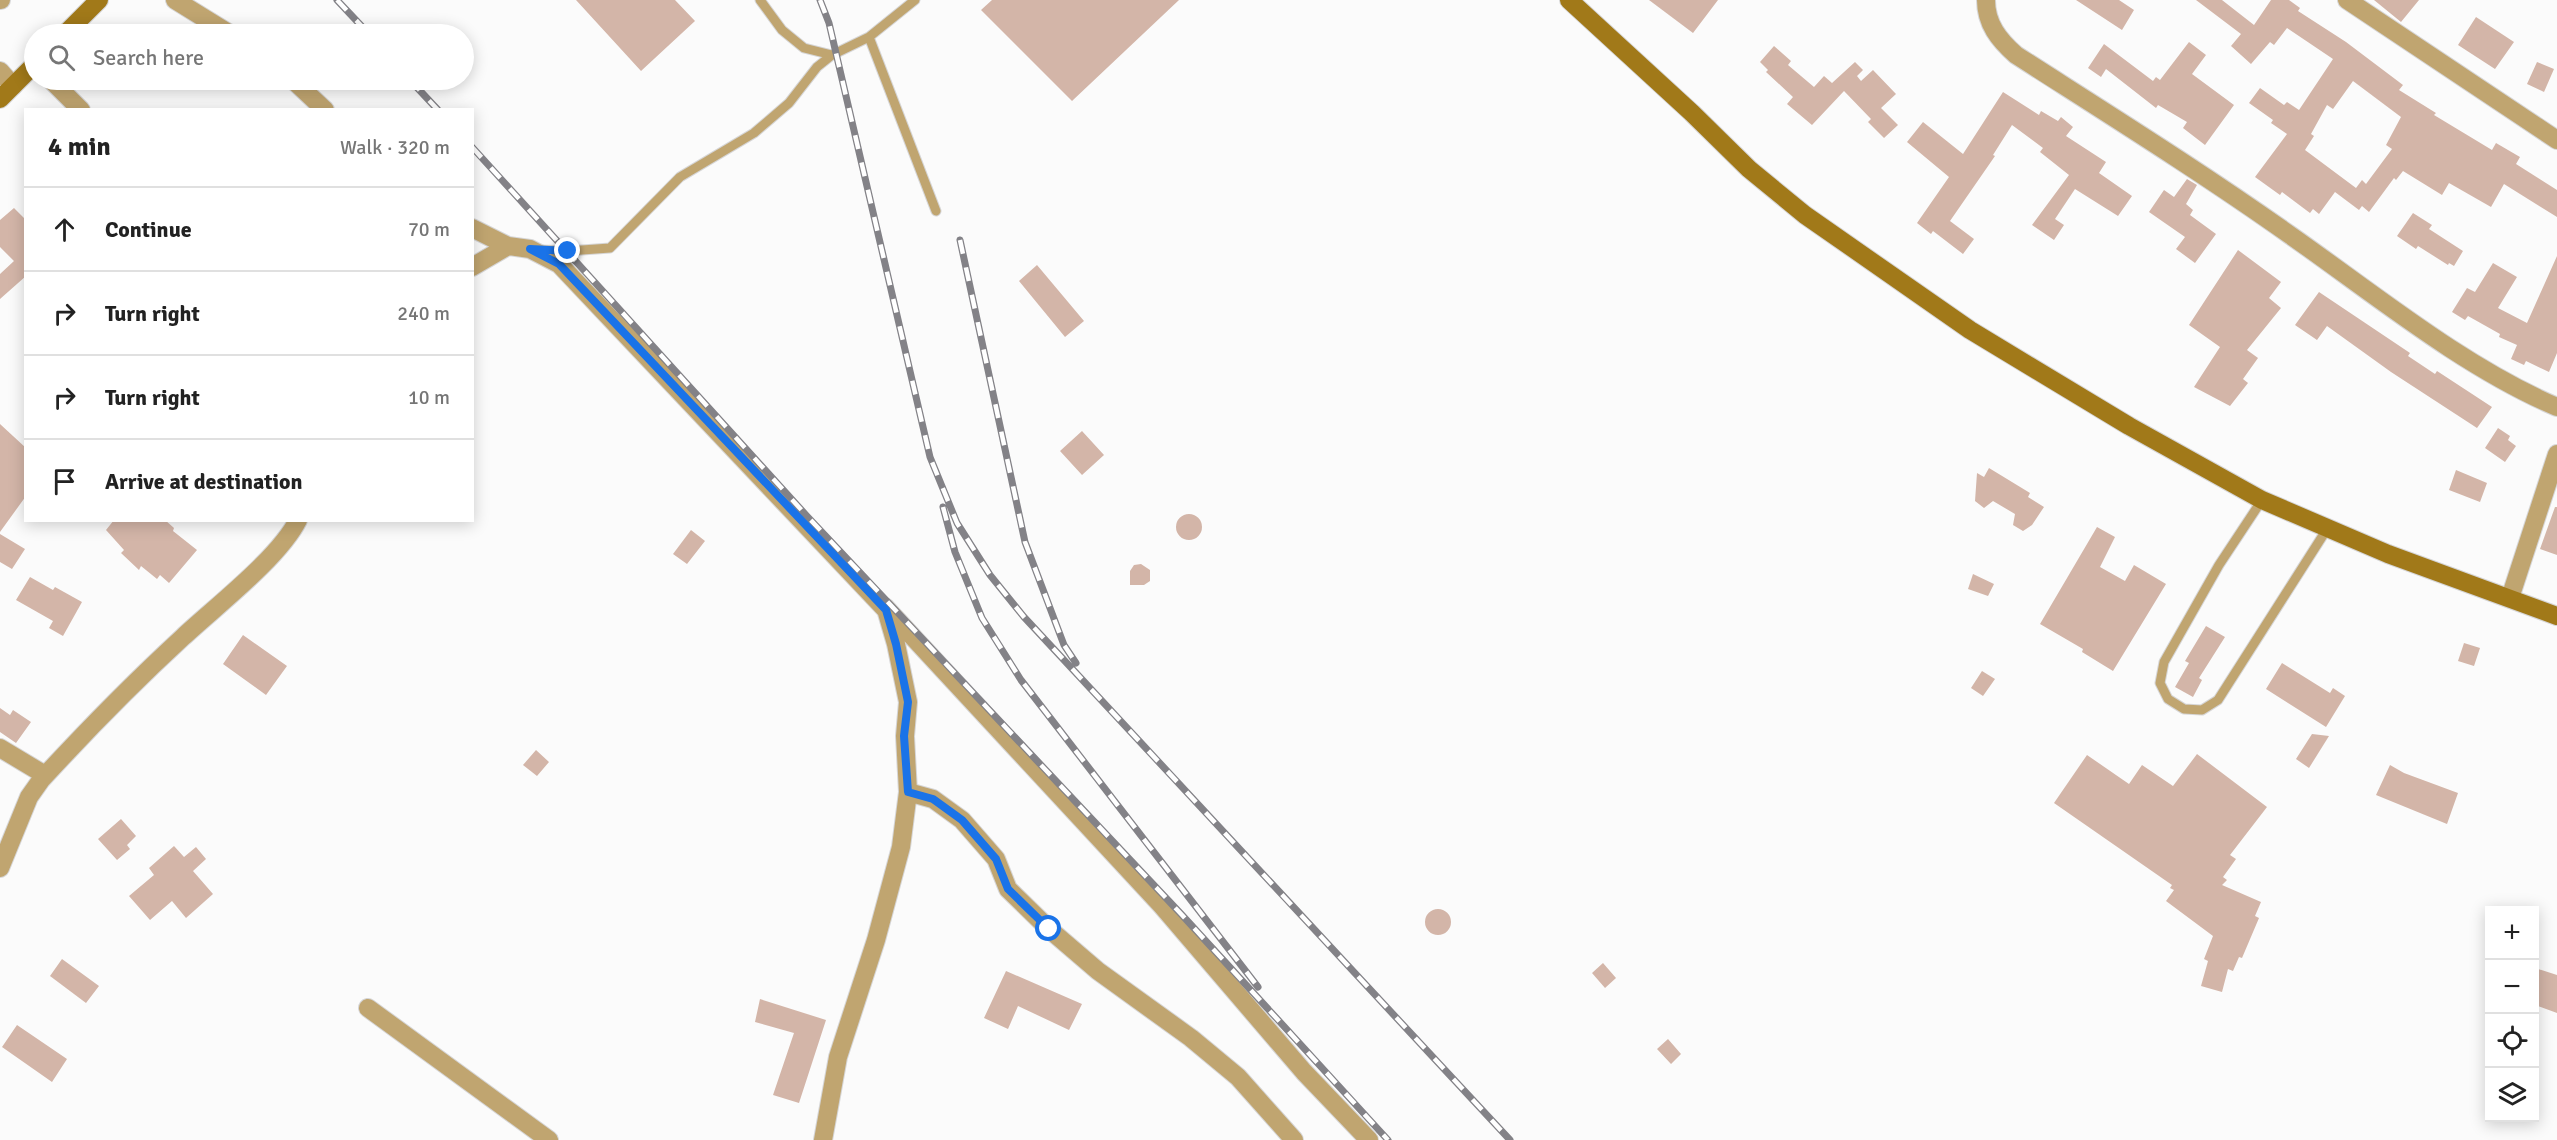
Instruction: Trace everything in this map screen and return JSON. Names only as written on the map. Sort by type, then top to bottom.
[{"type":"main road","points":[[75,24],[99,0]]},
{"type":"main road","points":[[1569,0],[1692,113],[1749,169],[1805,215],[1970,330],[2128,426],[2262,500],[2327,529],[2452,579],[2557,616]]},
{"type":"main road","points":[[7,93],[24,75]]},
{"type":"street","points":[[175,0],[214,24]]},
{"type":"street","points":[[1986,0],[1989,18],[1999,39],[2016,55],[2245,203],[2458,352],[2498,378],[2557,407]]},
{"type":"street","points":[[2348,0],[2557,140]]},
{"type":"street","points":[[0,71],[7,93]]},
{"type":"street","points":[[61,90],[79,108]]},
{"type":"street","points":[[303,90],[323,108]]},
{"type":"street","points":[[474,229],[508,246],[530,249],[559,264],[886,610],[896,644],[908,702],[904,736],[908,792],[901,847],[876,940],[838,1057],[823,1140]]},
{"type":"street","points":[[474,266],[508,246]]},
{"type":"street","points":[[2510,598],[2557,454]]},
{"type":"street","points":[[0,868],[29,797],[45,775],[132,684],[264,562],[293,530],[297,522]]},
{"type":"street","points":[[886,610],[885,607],[1147,890],[1297,1063],[1369,1140]]},
{"type":"street","points":[[0,748],[45,775]]},
{"type":"street","points":[[908,792],[933,799],[962,820],[996,859],[1008,889],[1049,929],[1098,971],[1191,1038],[1230,1071],[1294,1140]]},
{"type":"street","points":[[368,1008],[549,1140]]},
{"type":"lane","points":[[760,0],[782,30],[804,48],[832,55]]},
{"type":"lane","points":[[530,249],[568,251],[610,248],[680,177],[754,133],[789,104],[817,67],[832,55],[869,37],[915,0]]},
{"type":"lane","points":[[869,37],[936,211]]},
{"type":"lane","points":[[2262,500],[2219,565],[2164,662],[2160,683],[2168,699],[2184,709],[2202,710],[2218,700],[2327,529]]},
{"type":"building","points":[[576,0],[675,0],[695,21],[641,71]]},
{"type":"building","points":[[992,0],[1179,0],[1072,101],[981,10]]},
{"type":"building","points":[[1649,0],[1718,0],[1693,33]]},
{"type":"building","points":[[2076,0],[2119,0],[2134,10],[2122,30]]},
{"type":"building","points":[[2196,0],[2222,0],[2254,25],[2271,0],[2289,0],[2300,8],[2298,11],[2346,42],[2403,85],[2399,90],[2436,113],[2434,115],[2492,150],[2496,143],[2520,157],[2516,164],[2557,190],[2557,217],[2504,184],[2491,207],[2449,183],[2442,195],[2403,171],[2396,180],[2394,178],[2369,212],[2362,206],[2359,210],[2335,192],[2319,214],[2313,209],[2310,213],[2282,192],[2280,195],[2255,177],[2287,134],[2271,123],[2273,120],[2249,103],[2260,88],[2284,105],[2287,102],[2299,110],[2333,59],[2287,28],[2274,45],[2270,42],[2251,64],[2231,46],[2241,34]],"holes":[[[2353,81],[2401,117],[2386,145],[2392,149],[2366,184],[2362,180],[2356,188],[2305,150],[2314,136],[2311,134],[2327,105],[2333,109]]]},
{"type":"building","points":[[2374,0],[2419,0],[2401,22]]},
{"type":"building","points":[[2476,17],[2514,42],[2495,69],[2458,45]]},
{"type":"building","points":[[2189,42],[2206,55],[2192,74],[2234,105],[2205,145],[2183,128],[2187,122],[2158,105],[2156,108],[2106,69],[2101,77],[2088,68],[2104,44],[2153,81],[2156,77],[2160,80]]},
{"type":"building","points":[[1774,46],[1791,61],[1788,65],[1814,87],[1824,76],[1832,83],[1855,62],[1863,70],[1857,76],[1861,81],[1873,70],[1896,94],[1881,108],[1898,125],[1884,138],[1868,122],[1871,119],[1844,91],[1812,125],[1787,104],[1793,97],[1766,72],[1768,70],[1760,62]]},
{"type":"building","points":[[2537,62],[2554,69],[2544,92],[2527,84]]},
{"type":"building","points":[[2003,92],[2039,115],[2041,111],[2058,121],[2061,117],[2073,127],[2066,136],[2106,162],[2099,173],[2132,196],[2118,216],[2075,189],[2055,219],[2064,225],[2054,240],[2032,225],[2069,175],[2040,152],[2043,148],[2012,125],[1993,155],[1995,156],[1950,221],[1974,239],[1963,254],[1933,231],[1931,234],[1917,223],[1949,177],[1907,142],[1923,122],[1963,154]]},
{"type":"building","points":[[2187,179],[2197,185],[2186,204],[2193,210],[2190,215],[2216,234],[2195,263],[2176,249],[2185,237],[2149,212],[2164,190],[2174,197]]},
{"type":"building","points":[[14,208],[24,218],[24,278],[0,299],[0,274],[14,261],[0,247],[0,220]]},
{"type":"building","points":[[2413,213],[2432,225],[2429,229],[2463,251],[2454,266],[2449,263],[2448,265],[2418,246],[2416,249],[2397,236]]},
{"type":"building","points":[[2238,250],[2281,282],[2269,298],[2281,308],[2247,350],[2258,358],[2243,379],[2248,383],[2230,406],[2194,387],[2220,347],[2189,325]]},
{"type":"building","points":[[2557,256],[2557,353],[2549,372],[2526,361],[2524,365],[2511,359],[2517,345],[2499,337],[2500,334],[2468,316],[2465,320],[2452,312],[2467,288],[2475,292],[2493,263],[2517,277],[2498,308],[2527,323]]},
{"type":"building","points":[[1037,265],[1084,321],[1065,337],[1019,281]]},
{"type":"building","points":[[2319,292],[2410,353],[2408,356],[2435,374],[2437,371],[2492,407],[2477,428],[2391,372],[2327,326],[2317,340],[2295,325]]},
{"type":"building","points":[[0,424],[24,446],[24,499],[0,532]]},
{"type":"building","points":[[2498,428],[2510,436],[2508,440],[2516,446],[2505,462],[2485,448]]},
{"type":"building","points":[[1082,431],[1104,455],[1082,475],[1060,451]]},
{"type":"building","points":[[1989,468],[2030,493],[2028,497],[2044,507],[2032,525],[2023,531],[2013,525],[2015,514],[1993,501],[1984,508],[1975,501],[1977,473],[1984,477]]},
{"type":"building","points":[[2456,470],[2487,483],[2480,502],[2449,490]]},
{"type":"building","points":[[2555,507],[2557,507],[2557,555],[2540,549]]},
{"type":"building","points":[[1189,514],[1198,518],[1202,527],[1198,536],[1189,540],[1180,536],[1176,527],[1180,518]]},
{"type":"building","points":[[112,522],[167,522],[174,528],[173,531],[197,550],[169,583],[160,575],[157,579],[141,566],[139,570],[121,553],[124,550],[106,530]]},
{"type":"building","points":[[2097,527],[2115,537],[2100,567],[2125,581],[2134,565],[2166,584],[2113,671],[2082,652],[2083,649],[2040,624]]},
{"type":"building","points":[[691,530],[705,541],[687,564],[673,554]]},
{"type":"building","points":[[0,534],[25,549],[12,569],[0,562]]},
{"type":"building","points":[[1141,564],[1150,570],[1150,581],[1144,585],[1130,585],[1130,571],[1134,565]]},
{"type":"building","points":[[1973,574],[1994,584],[1988,596],[1968,589]]},
{"type":"building","points":[[30,577],[53,590],[55,587],[82,602],[63,636],[49,628],[53,621],[16,600]]},
{"type":"building","points":[[2206,626],[2225,637],[2199,678],[2202,680],[2193,697],[2175,687],[2189,663],[2185,661]]},
{"type":"building","points":[[243,635],[287,666],[266,695],[223,664]]},
{"type":"building","points":[[2464,643],[2480,648],[2474,666],[2458,661]]},
{"type":"building","points":[[2282,663],[2330,693],[2333,688],[2345,696],[2326,727],[2266,689]]},
{"type":"building","points":[[1982,671],[1995,679],[1983,696],[1971,688]]},
{"type":"building","points":[[0,708],[10,715],[13,710],[31,722],[16,743],[0,732]]},
{"type":"building","points":[[2312,734],[2329,736],[2309,768],[2296,759]]},
{"type":"building","points":[[536,750],[549,762],[537,776],[523,765]]},
{"type":"building","points":[[2197,754],[2267,807],[2230,855],[2236,859],[2223,877],[2227,880],[2222,885],[2261,902],[2255,916],[2259,918],[2242,958],[2239,957],[2233,971],[2228,969],[2222,992],[2201,986],[2208,961],[2204,959],[2213,936],[2166,901],[2174,890],[2170,888],[2172,885],[2054,803],[2087,755],[2129,784],[2142,765],[2173,786]]},
{"type":"building","points":[[2390,765],[2404,773],[2458,793],[2447,824],[2376,795]]},
{"type":"building","points":[[121,819],[136,836],[127,845],[130,849],[117,860],[98,839]]},
{"type":"building","points":[[174,846],[184,857],[196,847],[206,859],[193,871],[213,894],[186,918],[172,901],[150,920],[129,896],[154,875],[149,868]]},
{"type":"building","points":[[1438,909],[1447,913],[1451,922],[1447,931],[1438,935],[1429,931],[1425,922],[1429,913]]},
{"type":"building","points":[[62,959],[99,986],[86,1003],[50,976]]},
{"type":"building","points":[[1603,963],[1616,978],[1605,988],[1592,973]]},
{"type":"building","points":[[2539,969],[2557,975],[2557,1013],[2539,1006]]},
{"type":"building","points":[[1006,971],[1082,1004],[1069,1030],[1018,1006],[1008,1029],[984,1018]]},
{"type":"building","points":[[760,999],[826,1020],[799,1103],[773,1095],[794,1033],[755,1022]]},
{"type":"building","points":[[17,1025],[67,1059],[52,1082],[2,1047]]},
{"type":"building","points":[[1668,1039],[1681,1054],[1671,1064],[1657,1049]]},
{"type":"railway","points":[[337,0],[360,24]]},
{"type":"railway","points":[[820,0],[829,23],[930,457],[957,523],[990,575],[1024,617],[1510,1140]]},
{"type":"railway","points":[[419,90],[436,108]]},
{"type":"railway","points":[[474,149],[806,515],[1182,915],[1388,1140]]},
{"type":"railway","points":[[960,240],[1025,542],[1064,645],[1076,663]]},
{"type":"railway","points":[[943,507],[955,552],[982,618],[1021,680],[1258,987]]},
{"type":"route","points":[[568,251],[530,249],[559,264],[886,610],[896,644],[908,702],[904,736],[908,792],[933,799],[962,820],[996,859],[1008,889],[1049,929]]}]
